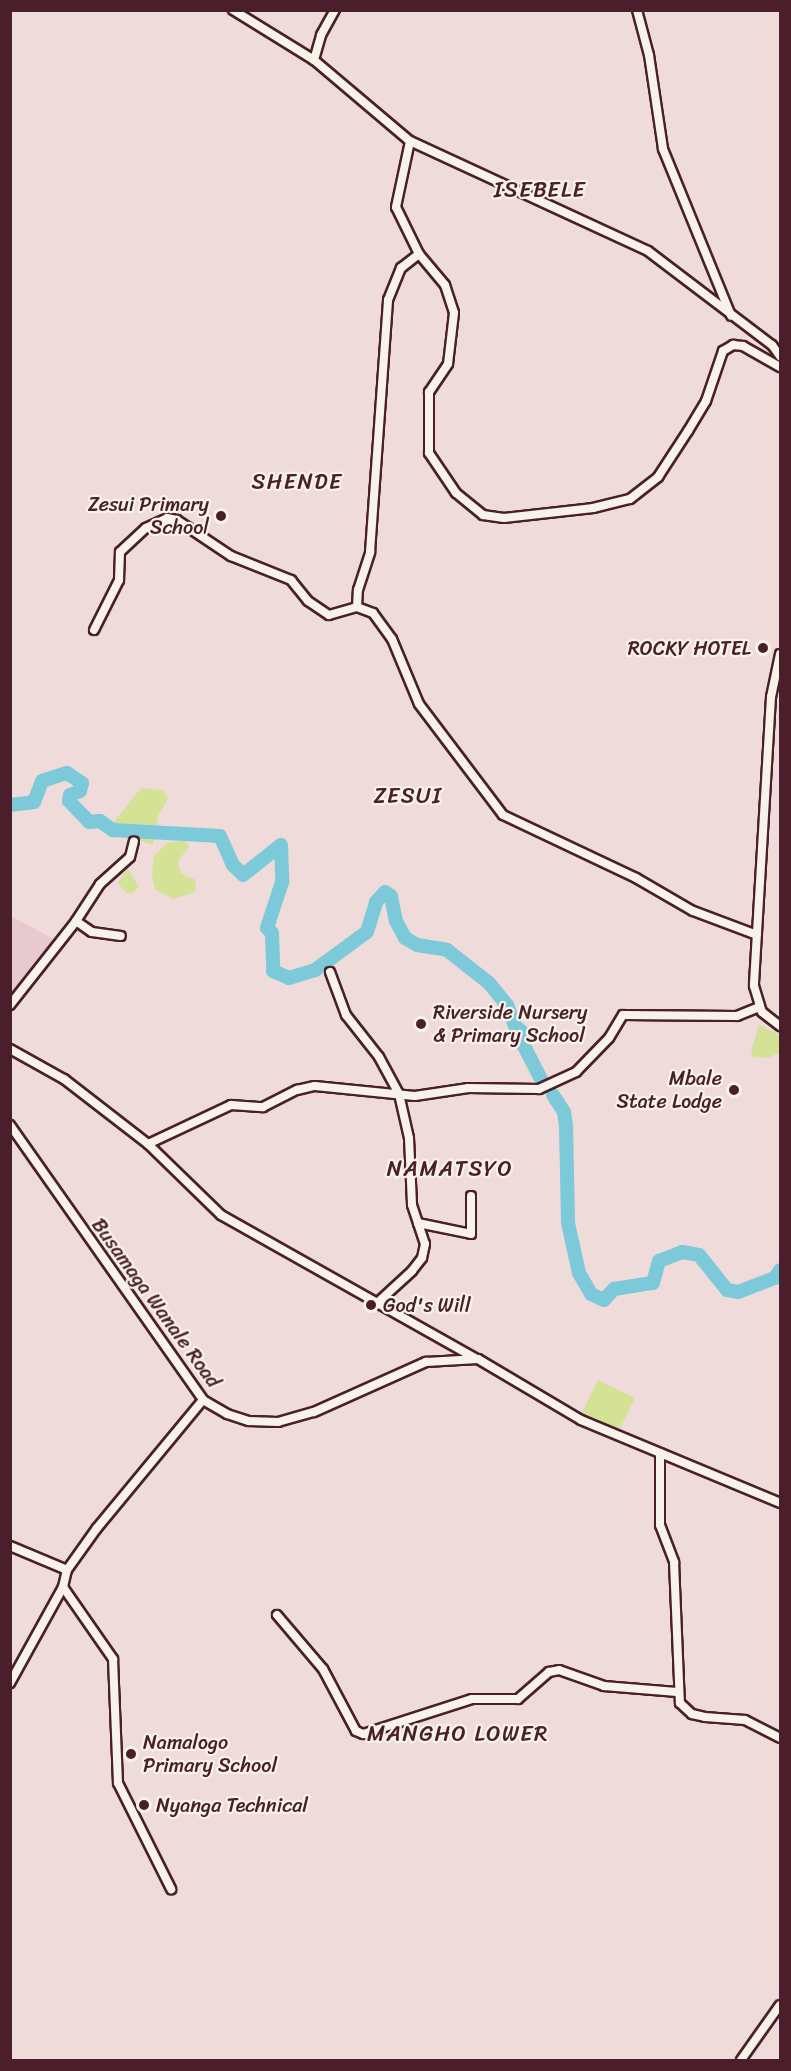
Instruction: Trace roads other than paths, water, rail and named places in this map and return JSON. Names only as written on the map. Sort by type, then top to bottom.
[{"type":"street","points":[[233,10],[314,60],[410,141],[648,250],[780,356]]},
{"type":"street","points":[[314,60],[321,35],[335,10]]},
{"type":"street","points":[[637,10],[649,55],[663,149],[732,316]]},
{"type":"street","points":[[410,141],[396,207],[419,254],[446,285],[454,313],[448,364],[429,392],[429,453],[456,493],[483,515],[527,515],[593,508],[630,499],[658,477],[688,431],[703,407],[723,351],[733,345],[743,346],[780,367]]},
{"type":"street","points":[[357,607],[358,590],[370,552],[388,300],[402,268],[419,254]]},
{"type":"street","points":[[94,630],[119,580],[120,552],[140,532],[167,518],[177,520],[231,556],[291,580],[308,601],[329,615],[357,607],[383,623],[419,704],[503,815],[626,873],[693,911],[757,935]]},
{"type":"street","points":[[780,654],[771,697],[754,997],[759,1007],[780,1026]]},
{"type":"street","points":[[10,1005],[76,921],[100,884],[130,856],[134,840]]},
{"type":"street","points":[[76,921],[92,932],[121,936]]},
{"type":"street","points":[[330,972],[346,1015],[378,1057],[399,1094],[409,1138],[409,1184],[418,1223],[426,1244],[422,1258],[376,1304]]},
{"type":"street","points":[[148,1144],[231,1105],[263,1107],[306,1088],[428,1095],[489,1087],[539,1089],[581,1068],[609,1038],[623,1015],[737,1016],[759,1007]]},
{"type":"street","points":[[10,1049],[64,1079],[148,1144],[221,1215],[376,1304],[478,1359],[581,1420],[780,1503]]},
{"type":"street","name":"Busamaga Wanale Road","points":[[10,1125],[203,1400],[227,1414],[249,1421],[278,1422],[314,1412],[426,1362],[478,1359]]},
{"type":"street","points":[[418,1223],[471,1234],[471,1196]]},
{"type":"street","points":[[10,1683],[63,1587],[67,1570],[97,1528],[203,1400]]},
{"type":"street","points":[[660,1453],[660,1526],[674,1562],[677,1692],[680,1703],[692,1714],[745,1720],[780,1738]]},
{"type":"street","points":[[10,1546],[67,1570]]},
{"type":"street","points":[[63,1587],[113,1659],[118,1783],[171,1889]]},
{"type":"street","points":[[277,1615],[323,1669],[356,1731],[363,1734],[463,1701],[518,1699],[549,1672],[559,1670],[604,1686],[677,1692]]},
{"type":"street","points":[[741,2061],[780,2005]]},
{"type":"waterway","points":[[10,805],[34,802],[42,781],[67,773],[82,783],[80,791],[70,795],[69,801],[89,822],[100,821],[113,830],[220,836],[233,865],[243,875],[281,845],[282,882],[267,928],[272,933],[273,971],[289,978],[315,970],[367,932],[376,902],[385,892],[391,896],[396,921],[405,938],[417,945],[447,950],[489,983],[507,1005],[515,1026],[527,1036],[523,1044],[543,1083]]},
{"type":"waterway","points":[[553,1095],[564,1112],[566,1126],[568,1223],[579,1273],[591,1294],[604,1300],[614,1289],[653,1283],[659,1261],[682,1252],[699,1255],[727,1290],[738,1292],[775,1278],[780,1270]]},
{"type":"place","name":"Zesui Primary School","points":[[221,516]]},
{"type":"place","name":"ROCKY HOTEL","points":[[763,648]]},
{"type":"place","name":"Riverside Nursery & Primary School","points":[[421,1024]]},
{"type":"place","name":"Mbale State Lodge","points":[[734,1090]]},
{"type":"place","name":"God's Will","points":[[371,1305]]},
{"type":"place","name":"Namalogo Primary School","points":[[131,1754]]},
{"type":"place","name":"Nyanga Technical","points":[[144,1805]]},
{"type":"district","name":"ISEBELE","points":[[540,190]]},
{"type":"district","name":"SHENDE","points":[[297,482]]},
{"type":"district","name":"ZESUI","points":[[408,796]]},
{"type":"district","name":"NAMATSYO","points":[[450,1169]]},
{"type":"district","name":"MANGHO LOWER","points":[[458,1734]]}]
